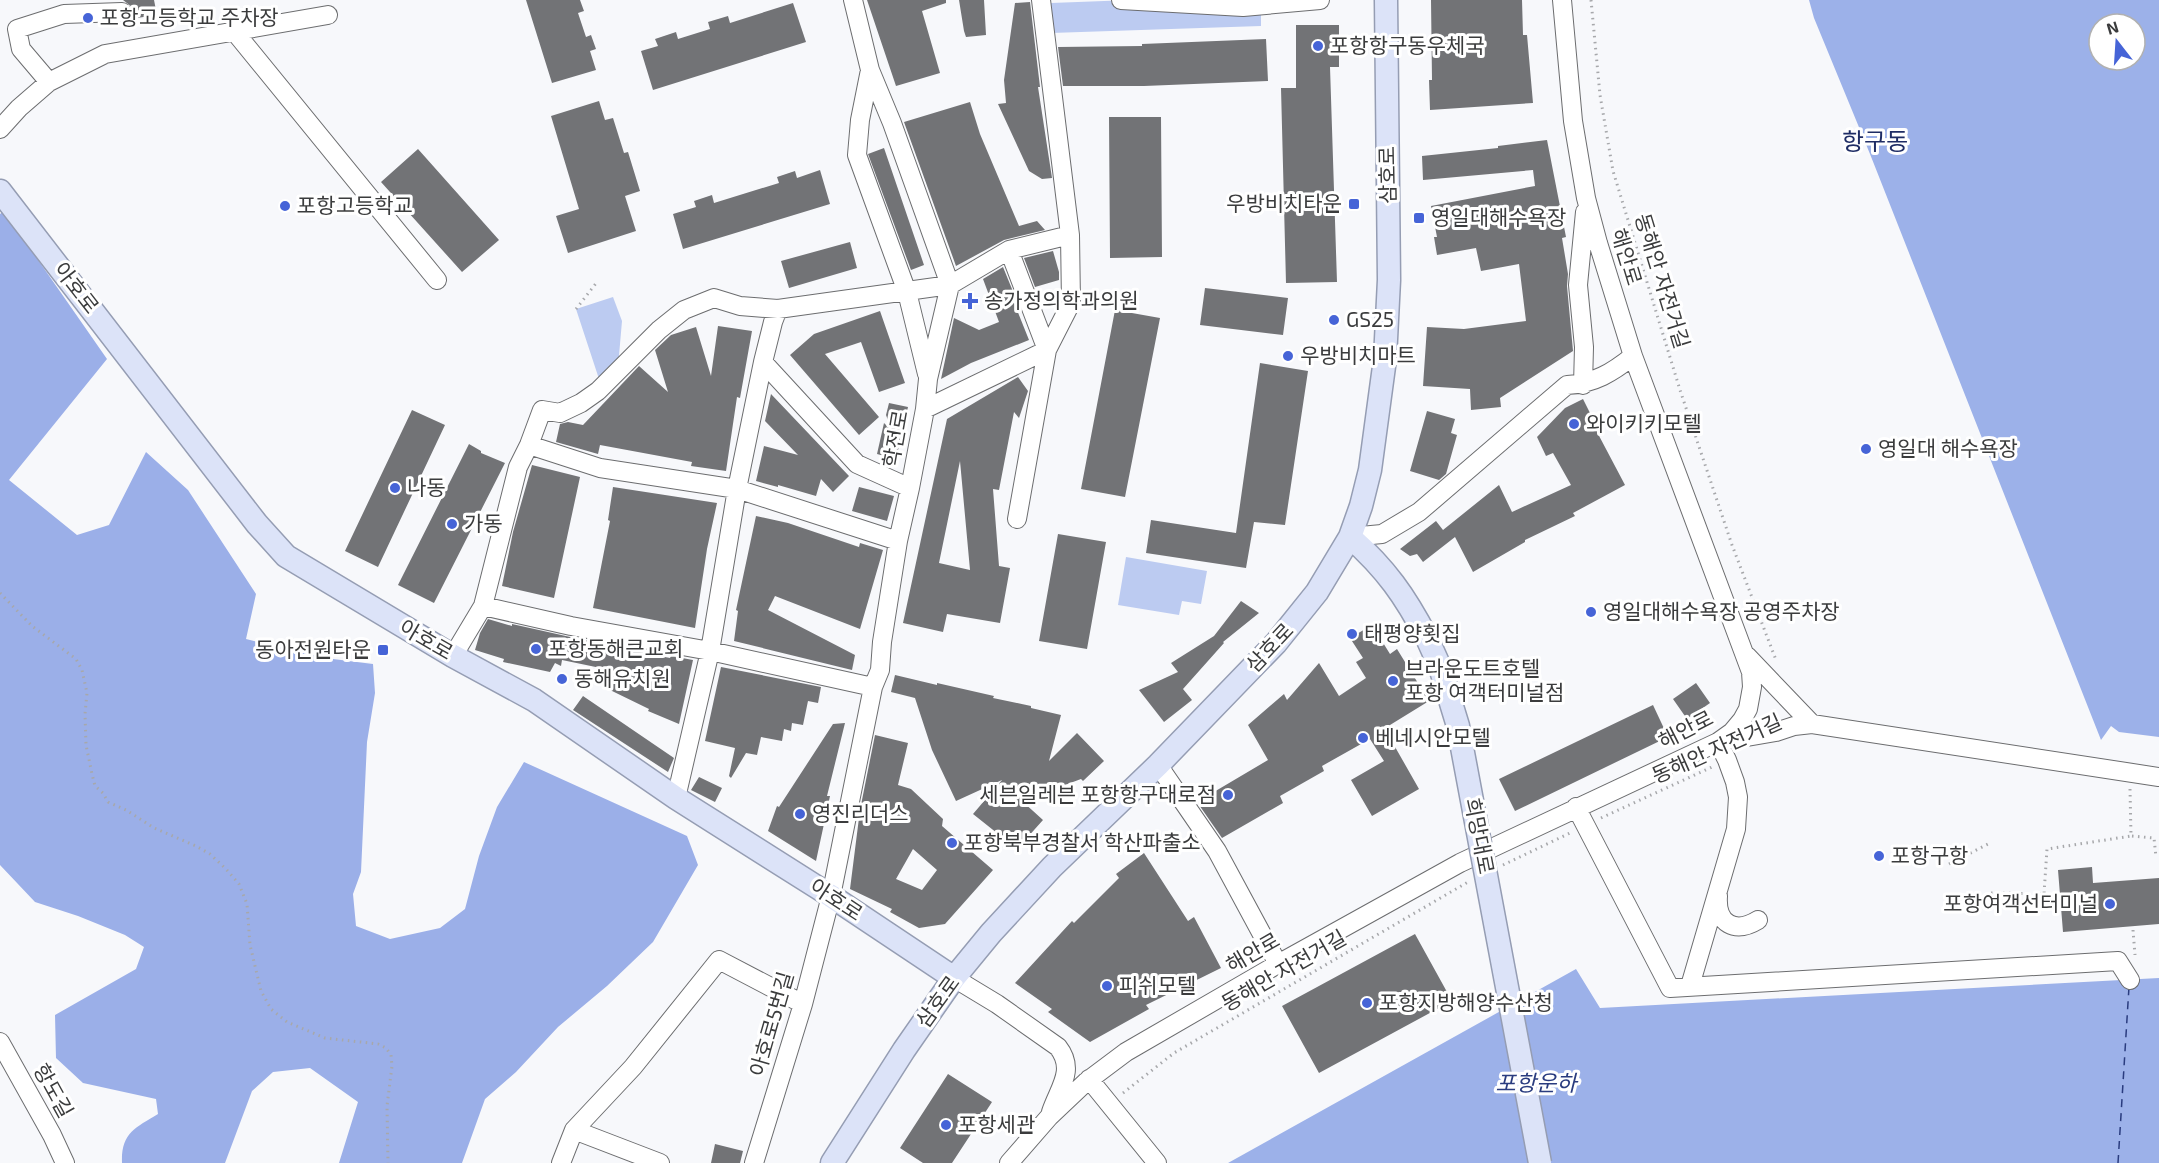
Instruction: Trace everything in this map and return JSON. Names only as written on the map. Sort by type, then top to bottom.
[{"type":"main road","name":"삼호로","points":[[832,1163],[904,1050],[954,978],[991,933],[1052,867],[1158,765],[1276,644],[1299,617],[1330,573],[1350,537],[1370,470],[1385,359],[1389,280],[1386,0]]},
{"type":"main road","name":"아호로","points":[[0,190],[257,524],[286,556],[453,656],[534,700],[676,798],[831,896],[954,978]]},
{"type":"main road","name":"희망대로","points":[[1350,537],[1372,556],[1395,582],[1427,638],[1440,667],[1458,726],[1540,1163]]},
{"type":"street","points":[[853,0],[870,70],[892,123],[950,285]]},
{"type":"street","points":[[1017,519],[1047,350],[1071,303],[1070,235],[1041,0]]},
{"type":"street","points":[[1121,0],[1243,4],[1320,0]]},
{"type":"street","name":"해안로","points":[[1009,1163],[1049,1117],[1089,1079],[1126,1052],[1460,863],[1718,741],[1732,732],[1748,709],[1752,687],[1746,655],[1712,571],[1633,356],[1586,198],[1569,87],[1562,0]]},
{"type":"street","points":[[49,82],[21,49],[17,29],[64,14],[122,12]]},
{"type":"street","points":[[0,129],[19,108],[49,82],[105,54],[328,15]]},
{"type":"street","points":[[234,31],[437,280]]},
{"type":"street","points":[[870,70],[860,120],[857,155],[907,292],[928,379]]},
{"type":"street","points":[[1583,385],[1584,347],[1578,276],[1586,198]]},
{"type":"street","points":[[453,656],[483,606],[518,467],[542,410],[560,412],[590,397],[659,330],[684,310],[714,298],[740,306],[778,309],[950,285],[1009,250],[1070,235]]},
{"type":"street","points":[[1009,250],[1047,350]]},
{"type":"street","name":"학전로","points":[[831,896],[873,687],[880,670],[882,642],[898,541],[925,409],[928,379],[950,285]]},
{"type":"street","points":[[676,798],[710,651],[737,489],[763,362],[778,309]]},
{"type":"street","points":[[925,409],[1047,350]]},
{"type":"street","points":[[1350,537],[1382,534],[1419,512],[1567,385],[1583,385],[1611,373],[1633,356]]},
{"type":"street","points":[[763,362],[857,464],[910,488]]},
{"type":"street","points":[[529,445],[600,468],[737,489],[898,541]]},
{"type":"street","points":[[483,606],[571,627],[710,651],[873,687]]},
{"type":"street","points":[[1746,655],[1812,724]]},
{"type":"street","points":[[1690,986],[1718,888],[1733,845],[1738,814],[1736,790],[1727,760],[1718,741],[1812,724],[2159,777]]},
{"type":"street","points":[[1158,765],[1217,850],[1278,964]]},
{"type":"street","points":[[1576,807],[1670,988],[2118,961],[2130,980]]},
{"type":"street","points":[[1718,888],[1717,904],[1724,920],[1730,925],[1739,927],[1758,920]]},
{"type":"street","name":"아호로5번길","points":[[754,1163],[803,1004],[831,896]]},
{"type":"street","points":[[561,1163],[574,1130],[633,1067],[719,960],[803,1004]]},
{"type":"street","points":[[954,978],[1058,1047],[1068,1073],[1049,1117]]},
{"type":"street","name":"항도길","points":[[0,1042],[65,1163]]},
{"type":"street","points":[[1089,1079],[1157,1163]]},
{"type":"street","points":[[574,1130],[660,1163]]},
{"type":"path","name":"동해안 자전거길","points":[[1591,0],[1600,95],[1613,171],[1680,390],[1732,545],[1779,665]]},
{"type":"path","points":[[576,309],[597,282]]},
{"type":"path","points":[[0,593],[32,626],[76,659],[82,670],[87,693],[86,745],[95,786],[108,802],[164,833],[210,854],[239,884],[247,904],[250,945],[261,991],[271,1009],[287,1022],[325,1038],[378,1044],[391,1054],[392,1066],[387,1106],[388,1163]]},
{"type":"path","name":"동해안 자전거길","points":[[1496,868],[1727,760]]},
{"type":"path","points":[[2129,772],[2131,836]]},
{"type":"path","points":[[1991,893],[2044,894],[2047,849],[2131,836],[2154,838],[2156,857]]},
{"type":"path","points":[[1949,864],[1988,844]]},
{"type":"path","name":"동해안 자전거길","points":[[1118,1097],[1155,1066],[1203,1035],[1476,878]]},
{"type":"path","points":[[2133,930],[2135,954]]},
{"type":"shaded area","points":[[1131,0],[1261,0],[1261,26],[1051,33],[1051,3]]},
{"type":"shaded area","points":[[4,211],[107,359],[9,480],[77,535],[109,525],[146,452],[188,490],[256,594],[246,639],[325,658],[373,664],[375,693],[367,742],[361,872],[353,894],[356,926],[390,939],[440,928],[465,909],[479,856],[497,807],[524,762],[687,836],[698,865],[653,942],[607,986],[558,1027],[516,1072],[485,1099],[462,1163],[339,1163],[358,1102],[310,1068],[273,1072],[252,1091],[225,1163],[122,1163],[122,1153],[127,1138],[136,1128],[158,1114],[156,1099],[83,1083],[56,1058],[55,1015],[136,969],[144,947],[125,935],[35,902],[0,865],[0,214]]},
{"type":"shaded area","points":[[613,297],[622,321],[618,367],[599,379],[576,309]]},
{"type":"shaded area","points":[[1126,557],[1207,571],[1201,604],[1182,601],[1179,615],[1118,605]]},
{"type":"water","points":[[1809,0],[2159,0],[2159,737],[2119,732],[2111,726],[2101,740],[1870,154],[1814,18]]},
{"type":"water","name":"포항운하","points":[[1576,969],[1600,1008],[2159,978],[2159,1163],[1228,1163]]},
{"type":"building","points":[[123,0],[154,0],[157,15],[130,19],[133,12],[132,7]]},
{"type":"building","points":[[526,0],[580,0],[584,11],[578,13],[586,37],[591,35],[596,49],[590,51],[596,70],[552,83]]},
{"type":"building","points":[[867,0],[946,0],[946,3],[922,11],[940,73],[896,86]]},
{"type":"building","points":[[959,0],[984,0],[986,35],[966,37]]},
{"type":"building","points":[[1431,0],[1522,0],[1523,35],[1527,35],[1533,103],[1430,110]]},
{"type":"building","points":[[1030,2],[1040,87],[1038,87],[1052,178],[1042,179],[1029,171],[998,104],[1006,103],[1004,80],[1015,3]]},
{"type":"building","points":[[793,3],[806,42],[653,90],[641,51],[658,46],[655,39],[676,32],[678,39],[710,29],[708,22],[728,16],[730,23]]},
{"type":"building","points":[[1296,25],[1339,25],[1339,67],[1330,67],[1337,282],[1286,283],[1281,88],[1296,88]]},
{"type":"building","points":[[1266,39],[1268,81],[1144,86],[1063,86],[1058,47],[1142,46],[1142,44]]},
{"type":"building","points":[[599,101],[605,120],[613,118],[624,153],[628,152],[640,191],[625,196],[636,231],[568,253],[556,216],[579,209],[551,116]]},
{"type":"building","points":[[970,102],[980,134],[1019,226],[1037,221],[1045,230],[1004,240],[956,266],[904,122]]},
{"type":"building","points":[[1109,117],[1161,117],[1162,257],[1110,258]]},
{"type":"building","points":[[1547,140],[1566,237],[1562,238],[1568,274],[1573,351],[1500,398],[1501,407],[1471,410],[1470,389],[1423,386],[1427,327],[1464,329],[1526,321],[1519,264],[1481,271],[1476,248],[1437,255],[1434,237],[1437,237],[1431,206],[1535,186],[1533,170],[1423,180],[1422,156]]},
{"type":"building","points":[[884,148],[924,265],[911,270],[868,154]]},
{"type":"building","points":[[418,149],[499,240],[462,272],[381,182]]},
{"type":"building","points":[[820,170],[830,204],[683,249],[673,214],[696,207],[694,201],[712,195],[714,203],[779,183],[777,177],[795,171],[797,178]]},
{"type":"building","points":[[850,242],[857,268],[789,288],[781,261]]},
{"type":"building","points":[[1053,251],[1059,280],[1035,287],[1024,258]]},
{"type":"building","points":[[1003,267],[1014,294],[1011,295],[1029,340],[971,363],[941,379],[954,318],[979,330],[999,322],[983,279]]},
{"type":"building","points":[[1205,288],[1288,298],[1283,335],[1200,325]]},
{"type":"building","points":[[1115,310],[1160,318],[1125,497],[1081,489]]},
{"type":"building","points":[[880,311],[905,383],[879,392],[861,342],[825,354],[879,417],[859,435],[790,355],[814,334]]},
{"type":"building","points":[[718,326],[752,331],[740,398],[737,397],[726,471],[691,466],[692,462],[600,445],[598,454],[556,442],[560,424],[568,422],[583,425],[639,366],[668,392],[655,350],[671,335],[696,327],[711,376]]},
{"type":"building","points":[[1260,363],[1308,371],[1285,525],[1254,522],[1246,568],[1146,553],[1151,520],[1236,533]]},
{"type":"building","points":[[1018,377],[1028,391],[1019,418],[1014,412],[999,490],[993,489],[999,566],[1010,568],[1000,623],[947,614],[943,632],[903,623],[947,419]],"holes":[[[960,461],[970,570],[939,563]]]},
{"type":"building","points":[[771,394],[849,476],[833,492],[821,479],[816,496],[756,481],[764,446],[798,455],[765,421]]},
{"type":"building","points":[[1583,399],[1599,431],[1597,432],[1625,485],[1573,513],[1575,516],[1525,540],[1473,572],[1455,537],[1423,562],[1417,554],[1410,556],[1400,549],[1436,521],[1443,530],[1499,485],[1512,512],[1571,485],[1553,453],[1546,456],[1537,437],[1565,408]]},
{"type":"building","points":[[889,403],[908,407],[896,459],[877,454],[884,423],[892,431],[886,415]]},
{"type":"building","name":"나동","points":[[412,410],[445,425],[378,567],[345,551]]},
{"type":"building","points":[[1427,411],[1455,419],[1451,433],[1457,435],[1446,474],[1439,480],[1410,471]]},
{"type":"building","name":"가동","points":[[469,444],[481,453],[505,463],[434,603],[398,585]]},
{"type":"building","points":[[532,465],[580,477],[554,598],[502,586],[513,532]]},
{"type":"building","points":[[613,487],[717,503],[707,549],[695,628],[593,608],[610,521],[608,520]]},
{"type":"building","points":[[859,487],[894,496],[887,521],[852,511]]},
{"type":"building","points":[[756,516],[788,523],[859,547],[860,543],[883,550],[860,629],[775,596],[768,610],[855,655],[852,670],[734,641],[738,611],[736,610]]},
{"type":"building","points":[[1058,534],[1106,542],[1087,649],[1039,641]]},
{"type":"building","points":[[1241,601],[1259,613],[1223,642],[1183,689],[1192,700],[1164,722],[1139,690],[1178,672],[1171,663],[1214,636]]},
{"type":"building","points":[[488,619],[624,649],[693,660],[679,724],[648,711],[649,709],[610,690],[615,671],[562,660],[561,666],[555,663],[550,672],[503,662],[504,659],[475,650],[480,633]]},
{"type":"building","points":[[1372,625],[1390,654],[1397,649],[1429,701],[1390,725],[1392,728],[1386,731],[1419,789],[1372,816],[1351,780],[1384,761],[1370,739],[1322,766],[1324,771],[1280,796],[1283,803],[1222,838],[1197,802],[1268,760],[1248,725],[1284,694],[1287,700],[1319,663],[1339,696],[1366,678],[1356,662],[1363,658],[1350,638]]},
{"type":"building","points":[[721,667],[821,687],[818,703],[808,701],[803,725],[792,723],[791,731],[784,729],[782,741],[761,737],[757,755],[746,753],[731,778],[729,776],[735,748],[705,741]]},
{"type":"building","points":[[895,675],[994,696],[993,698],[1061,715],[1049,761],[1077,733],[1104,761],[1083,781],[1081,779],[1022,801],[1043,820],[1017,849],[973,814],[1002,780],[956,801],[932,750],[915,698],[891,692]]},
{"type":"building","points":[[1696,683],[1710,703],[1687,719],[1673,699]]},
{"type":"building","points":[[583,696],[674,758],[668,772],[573,710]]},
{"type":"building","points":[[1653,705],[1668,737],[1515,811],[1499,779]]},
{"type":"building","name":"영진리더스","points":[[845,723],[827,796],[830,796],[816,861],[768,831],[777,806],[779,807],[833,724]]},
{"type":"building","points":[[875,735],[908,743],[898,785],[911,789],[943,819],[942,826],[993,870],[945,924],[919,928],[890,912],[892,909],[850,889],[860,810]],"holes":[[[913,849],[937,870],[922,890],[896,879]]]},
{"type":"building","points":[[699,777],[722,788],[715,802],[691,790]]},
{"type":"building","points":[[1144,853],[1188,921],[1194,917],[1221,968],[1146,1005],[1149,1009],[1090,1042],[1048,1012],[1052,1009],[1015,983],[1072,921],[1074,923],[1119,878],[1116,874]]},
{"type":"building","name":"포항여객선터미널","points":[[2092,867],[2093,883],[2159,878],[2159,924],[2063,932],[2058,870]]},
{"type":"building","name":"포항지방해양수산청","points":[[1415,934],[1452,1001],[1319,1073],[1282,1006]]},
{"type":"building","name":"포항세관","points":[[948,1074],[992,1102],[952,1163],[923,1163],[900,1148]]},
{"type":"building","points":[[715,1144],[743,1151],[740,1163],[711,1163]]},
{"type":"ferry route","points":[[2118,1163],[2129,987]]},
{"type":"place","name":"포항고등학교 주차장","points":[[88,18]]},
{"type":"place","name":"포항항구동우체국","points":[[1318,46]]},
{"type":"place","name":"우방비치타운","points":[[1354,204]]},
{"type":"place","name":"포항고등학교","points":[[285,206]]},
{"type":"place","name":"영일대해수욕장","points":[[1419,218]]},
{"type":"place","name":"송가정의학과의원","points":[[970,301]]},
{"type":"place","name":"GS25","points":[[1334,320]]},
{"type":"place","name":"우방비치마트","points":[[1288,356]]},
{"type":"place","name":"와이키키모텔","points":[[1574,424]]},
{"type":"place","name":"영일대 해수욕장","points":[[1866,449]]},
{"type":"place","name":"나동","points":[[395,488]]},
{"type":"place","name":"가동","points":[[452,524]]},
{"type":"place","name":"영일대해수욕장 공영주차장","points":[[1591,612]]},
{"type":"place","name":"태평양횟집","points":[[1352,634]]},
{"type":"place","name":"포항동해큰교회","points":[[536,649]]},
{"type":"place","name":"동아전원타운","points":[[383,650]]},
{"type":"place","name":"동해유치원","points":[[562,679]]},
{"type":"place","name":"브라운도트호텔 포항 여객터미널점","points":[[1393,681]]},
{"type":"place","name":"베네시안모텔","points":[[1363,738]]},
{"type":"place","name":"세븐일레븐 포항항구대로점","points":[[1228,795]]},
{"type":"place","name":"영진리더스","points":[[800,814]]},
{"type":"place","name":"포항북부경찰서 학산파출소","points":[[952,843]]},
{"type":"place","name":"포항구항","points":[[1879,856]]},
{"type":"place","name":"포항여객선터미널","points":[[2110,904]]},
{"type":"place","name":"피쉬모텔","points":[[1107,986]]},
{"type":"place","name":"포항지방해양수산청","points":[[1367,1003]]},
{"type":"place","name":"포항세관","points":[[946,1125]]},
{"type":"district","name":"항구동","points":[[1875,142]]}]
